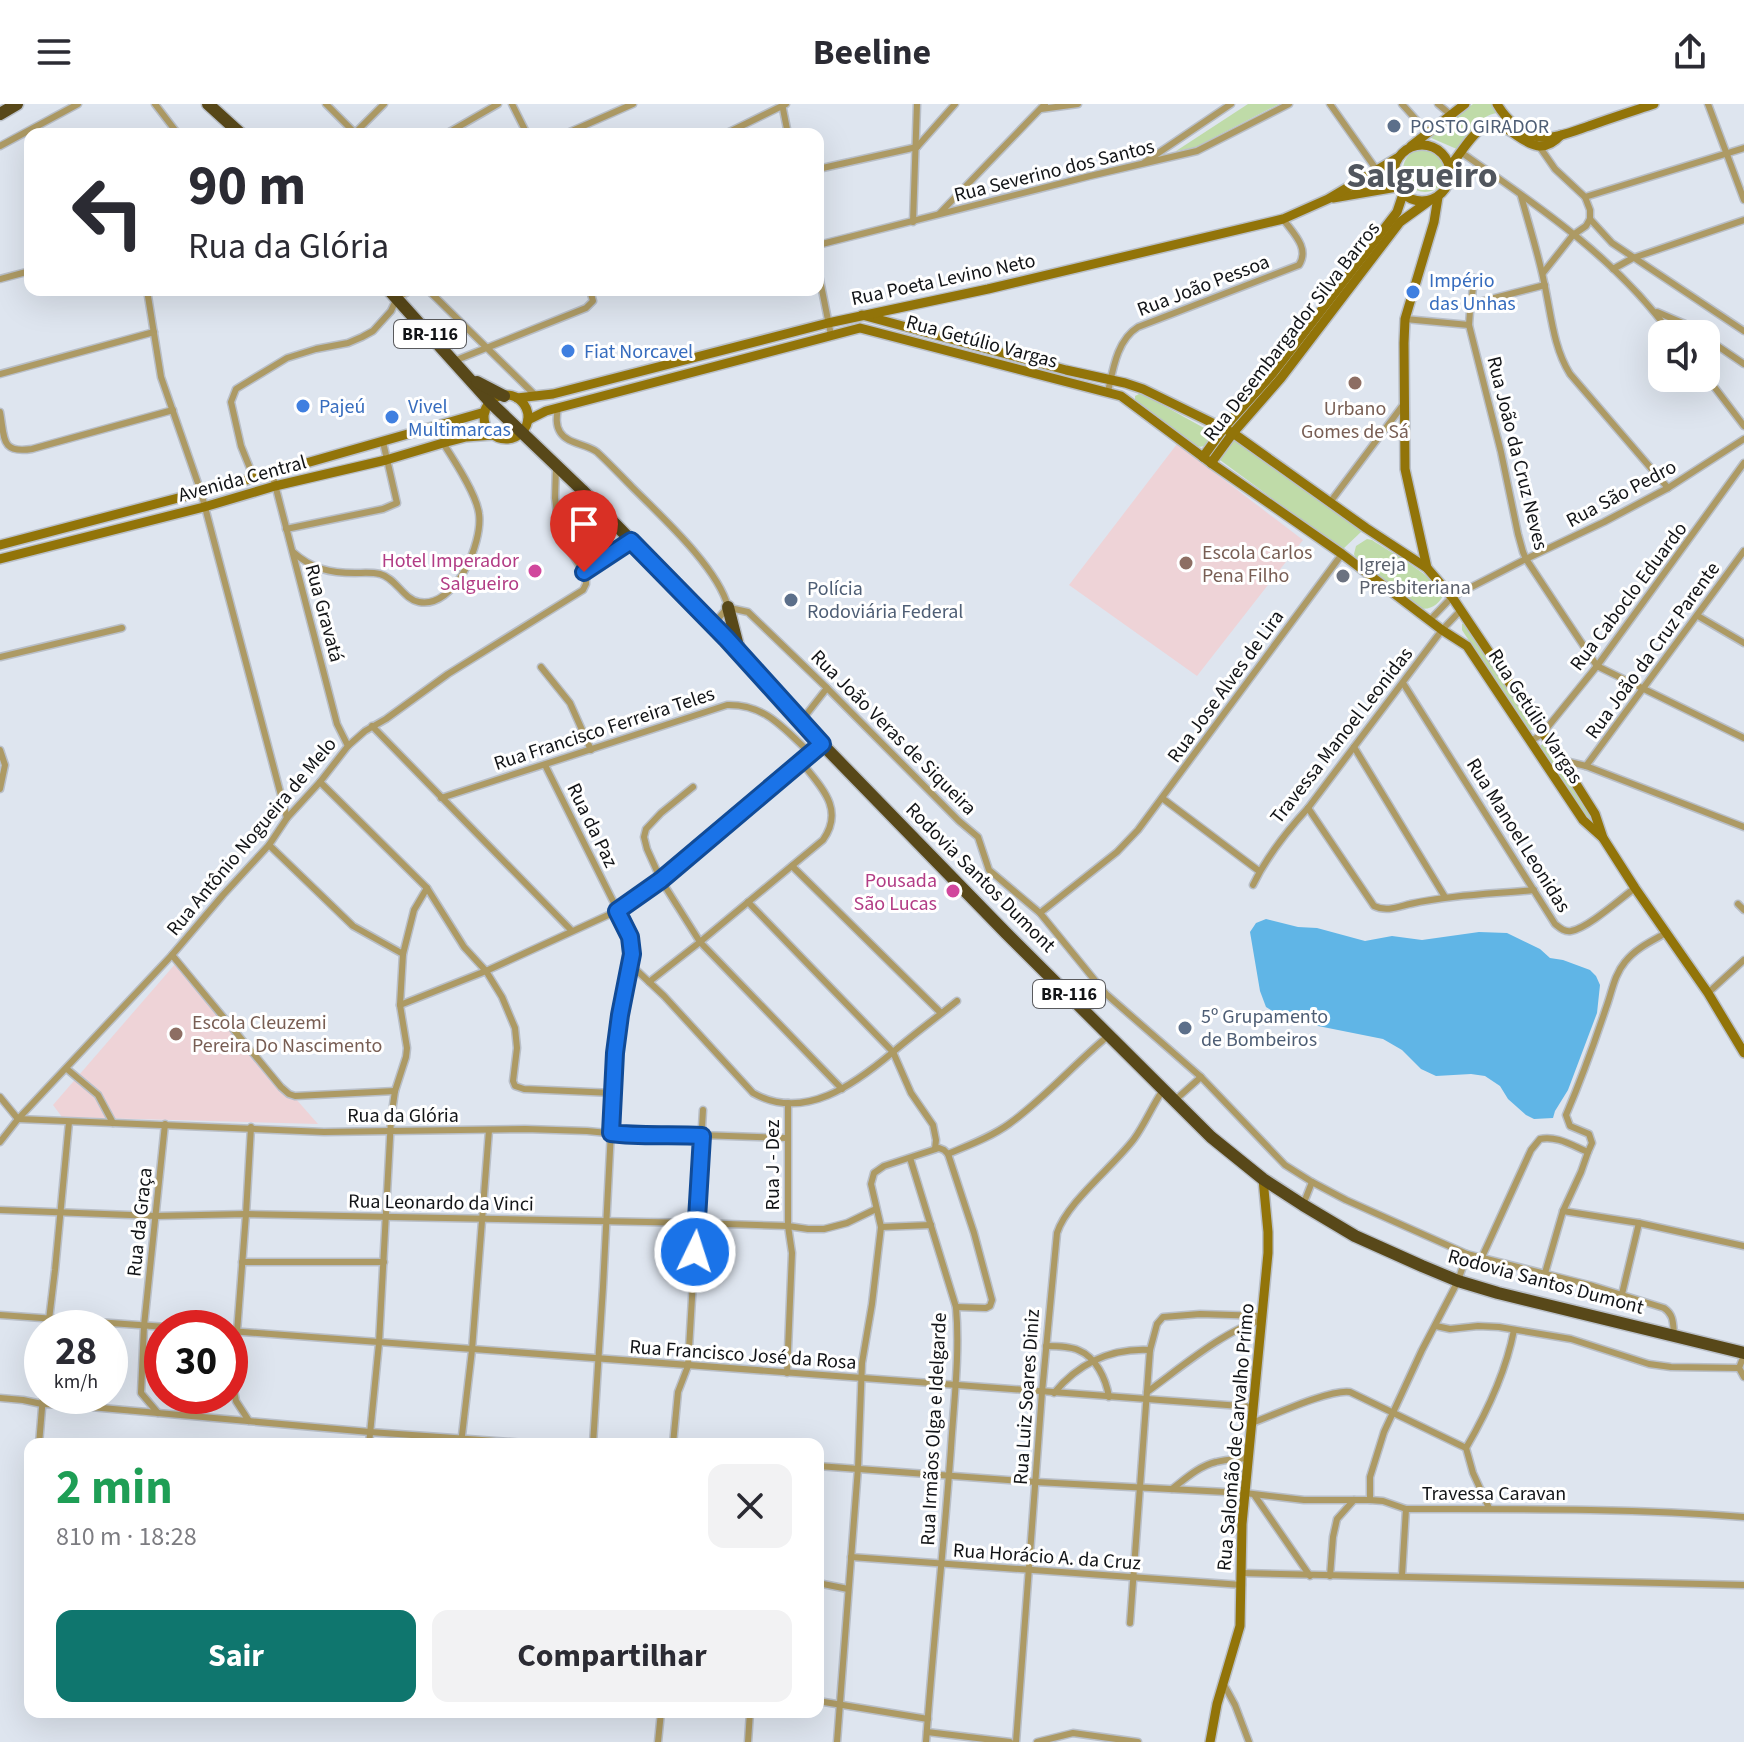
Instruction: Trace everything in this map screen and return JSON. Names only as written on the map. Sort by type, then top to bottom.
[{"type":"highway","points":[[0,114],[17,104]]},
{"type":"highway","points":[[213,106],[235,128]]},
{"type":"highway","name":"BR-116","points":[[395,296],[471,379]]},
{"type":"highway","points":[[471,379],[511,397]]},
{"type":"highway","name":"Rodovia Santos Dumont","points":[[471,379],[488,408],[556,465],[631,541],[1006,933],[1224,1149],[1263,1179],[1378,1247],[1458,1281],[1744,1354]]},
{"type":"highway","points":[[728,607],[739,653]]},
{"type":"main road","name":"Rua Poeta Levino Neto","points":[[511,397],[569,390],[828,323],[988,289],[1283,219],[1328,199],[1400,154],[1465,104]]},
{"type":"main road","points":[[1495,105],[1515,125],[1540,137],[1561,135],[1654,104]]},
{"type":"main road","points":[[1450,166],[1476,132],[1491,125],[1539,146],[1550,144],[1561,135]]},
{"type":"main road","points":[[1412,146],[1431,146],[1439,150],[1450,166],[1449,184],[1433,199],[1420,202],[1400,190],[1394,177],[1400,154],[1412,146]]},
{"type":"main road","name":"Rua Poeta Levino Neto","points":[[1328,199],[1400,190]]},
{"type":"main road","name":"Rua Desembargador Silva Barros","points":[[1207,460],[1228,431],[1277,376],[1356,272],[1397,212],[1400,190]]},
{"type":"main road","points":[[1427,568],[1407,482],[1403,405],[1405,319],[1434,222],[1433,199]]},
{"type":"main road","name":"Rua Desembargador Silva Barros","points":[[1356,272],[1400,222],[1433,199]]},
{"type":"main road","name":"Rua Getúlio Vargas","points":[[862,315],[1143,389],[1228,431],[1427,568],[1452,597],[1561,760],[1595,814],[1603,838]]},
{"type":"main road","name":"Rua Getúlio Vargas","points":[[528,420],[558,407],[860,328],[1121,396],[1470,649],[1583,820],[1603,838]]},
{"type":"main road","points":[[1037,374],[1041,363]]},
{"type":"main road","points":[[1062,380],[1066,370]]},
{"type":"main road","points":[[511,397],[526,408],[528,420],[521,434]]},
{"type":"main road","name":"Avenida Central","points":[[0,545],[383,442],[488,408],[511,397]]},
{"type":"main road","points":[[488,408],[486,425],[494,435]]},
{"type":"main road","name":"Avenida Central","points":[[0,559],[466,437],[494,435],[510,439],[521,434]]},
{"type":"main road","points":[[1603,838],[1708,993],[1744,1053]]},
{"type":"main road","name":"Rua Salomão de Carvalho Primo","points":[[1210,1742],[1214,1714],[1240,1626],[1241,1543],[1250,1494],[1248,1458],[1263,1318],[1268,1232],[1263,1179]]},
{"type":"street","points":[[33,128],[78,104]]},
{"type":"street","points":[[155,104],[173,128]]},
{"type":"street","points":[[326,104],[350,128]]},
{"type":"street","points":[[362,128],[384,104]]},
{"type":"street","points":[[456,128],[498,104]]},
{"type":"street","points":[[512,104],[524,128]]},
{"type":"street","points":[[579,128],[633,104]]},
{"type":"street","points":[[913,222],[917,104]]},
{"type":"street","points":[[824,168],[917,147],[955,104]]},
{"type":"street","points":[[937,216],[1043,106],[1078,104]]},
{"type":"street","points":[[1141,164],[1231,104]]},
{"type":"street","name":"Rua Severino dos Santos","points":[[824,244],[1197,151],[1289,104]]},
{"type":"street","points":[[1330,104],[1376,169]]},
{"type":"street","points":[[1402,104],[1428,133]]},
{"type":"street","points":[[1438,104],[1451,115]]},
{"type":"street","points":[[1708,104],[1744,200]]},
{"type":"street","points":[[737,128],[783,105],[787,128]]},
{"type":"street","points":[[0,146],[24,133]]},
{"type":"street","points":[[1539,146],[1555,169],[1585,197],[1590,210],[1586,226],[1573,235],[1542,274]]},
{"type":"street","points":[[1585,197],[1744,148]]},
{"type":"street","points":[[1462,153],[1573,235],[1613,269],[1661,320]]},
{"type":"street","points":[[1521,196],[1564,364],[1668,488]]},
{"type":"street","name":"Rua João Pessoa","points":[[1108,392],[1121,345],[1138,327],[1299,265],[1304,258],[1304,250],[1283,219]]},
{"type":"street","points":[[1590,219],[1612,243],[1744,331]]},
{"type":"street","points":[[1613,269],[1633,258],[1744,220]]},
{"type":"street","points":[[0,279],[24,273]]},
{"type":"street","points":[[1405,319],[1469,325],[1474,278]]},
{"type":"street","points":[[1473,304],[1545,285]]},
{"type":"street","points":[[148,296],[161,377],[201,492],[287,818]]},
{"type":"street","points":[[254,478],[241,446],[231,402],[236,389],[287,358],[348,343],[373,331],[391,311],[393,296]]},
{"type":"street","points":[[434,296],[536,396]]},
{"type":"street","points":[[454,361],[586,308],[593,301],[592,296]]},
{"type":"street","points":[[823,296],[831,335]]},
{"type":"street","points":[[1655,311],[1676,320]]},
{"type":"street","name":"Rua João da Cruz Neves","points":[[1469,325],[1526,559],[1597,666]]},
{"type":"street","points":[[0,374],[154,332]]},
{"type":"street","points":[[1720,348],[1744,364]]},
{"type":"street","points":[[1718,392],[1744,426]]},
{"type":"street","points":[[1331,501],[1403,405]]},
{"type":"street","points":[[558,407],[556,421],[560,433],[594,450],[709,568],[725,594],[728,607],[712,626]]},
{"type":"street","points":[[0,412],[6,443],[17,452],[173,410]]},
{"type":"street","name":"Rua São Pedro","points":[[1430,620],[1452,597],[1668,488],[1744,439]]},
{"type":"street","points":[[286,529],[383,509],[397,503],[383,442]]},
{"type":"street","points":[[293,552],[305,563],[328,572],[384,575],[422,603],[441,597],[458,580],[471,558],[479,515],[476,503],[443,443]]},
{"type":"street","name":"Rua Caboclo Eduardo","points":[[1531,741],[1542,734],[1597,666],[1744,463]]},
{"type":"street","points":[[556,465],[555,498],[560,535],[584,572],[631,541]]},
{"type":"street","name":"Rua Gravatá","points":[[272,473],[337,724],[348,746]]},
{"type":"street","points":[[1736,477],[1744,484]]},
{"type":"street","name":"Rua João da Cruz Parente","points":[[1586,766],[1744,551]]},
{"type":"street","name":"Rua Jose Alves de Lira","points":[[1040,913],[1117,852],[1138,830],[1342,554]]},
{"type":"street","name":"Rua Antônio Nogueira de Melo","points":[[0,1142],[269,845],[287,818],[348,746],[448,674],[583,590],[587,580],[584,572]]},
{"type":"street","name":"Rua João Veras de Siqueira","points":[[728,607],[748,612],[978,837],[989,870],[1040,913],[1106,994],[1201,1077],[1285,1165],[1346,1200],[1467,1254],[1622,1294],[1669,1312],[1673,1319],[1674,1335]]},
{"type":"street","name":"Travessa Manoel Leonidas","points":[[1253,885],[1284,835],[1308,808],[1442,630],[1461,610]]},
{"type":"street","points":[[1698,616],[1744,643]]},
{"type":"street","points":[[0,657],[122,628]]},
{"type":"street","points":[[1597,666],[1744,738]]},
{"type":"street","points":[[541,667],[570,703],[591,750]]},
{"type":"street","name":"Rua Manoel Leonidas","points":[[1403,683],[1555,924],[1568,932],[1573,931],[1635,888]]},
{"type":"street","points":[[802,721],[827,688]]},
{"type":"street","name":"Rua Francisco Ferreira Teles","points":[[441,798],[717,707],[749,706],[764,713],[811,754]]},
{"type":"street","points":[[372,726],[571,930]]},
{"type":"street","points":[[400,1005],[486,971],[617,911],[661,880],[822,744]]},
{"type":"street","points":[[1354,747],[1445,897]]},
{"type":"street","points":[[0,750],[5,765],[0,789]]},
{"type":"street","points":[[1561,760],[1586,766],[1744,827]]},
{"type":"street","points":[[649,982],[823,840],[832,816],[829,799],[802,763]]},
{"type":"street","name":"Rua da Paz","points":[[545,765],[630,937],[632,954],[615,1053],[593,1438]]},
{"type":"street","points":[[320,782],[427,888],[464,947],[486,971],[502,997],[515,1028],[515,1086],[613,1093]]},
{"type":"street","points":[[693,787],[646,829],[644,837],[661,880],[700,942],[842,1089]]},
{"type":"street","points":[[1162,798],[1259,871]]},
{"type":"street","points":[[1308,808],[1378,908],[1392,909],[1445,897],[1534,890]]},
{"type":"street","points":[[269,845],[353,926],[403,954]]},
{"type":"street","points":[[792,866],[941,1013]]},
{"type":"street","points":[[370,1438],[379,1343],[392,1111],[407,1048],[400,1005],[403,954],[414,910],[427,888]]},
{"type":"street","points":[[748,902],[893,1052],[911,1093],[933,1125],[935,1149]]},
{"type":"street","points":[[1738,904],[1744,910]]},
{"type":"street","points":[[1545,1273],[1563,1211],[1592,1143],[1589,1134],[1568,1124],[1566,1115],[1620,970],[1633,953],[1666,933]]},
{"type":"street","points":[[172,955],[289,1094],[341,1095],[395,1091]]},
{"type":"street","points":[[1708,993],[1744,960]]},
{"type":"street","points":[[631,965],[690,1023],[753,1093],[788,1103],[823,1098],[842,1089],[873,1070],[957,1001]]},
{"type":"street","points":[[947,1153],[984,1139],[1028,1110],[1110,1034]]},
{"type":"street","points":[[67,1069],[98,1095],[113,1123]]},
{"type":"street","points":[[1174,1101],[1201,1077]]},
{"type":"street","name":"Rua Luiz Soares Diniz","points":[[1016,1742],[1057,1233],[1061,1223],[1134,1139],[1163,1090]]},
{"type":"street","points":[[0,1097],[18,1119]]},
{"type":"street","name":"Rua J - Dez","points":[[787,1373],[792,1253],[788,1226],[788,1103]]},
{"type":"street","points":[[674,1438],[678,1392],[688,1366],[703,1110]]},
{"type":"street","name":"Rua da Glória","points":[[18,1119],[324,1132],[525,1129],[628,1135],[787,1138]]},
{"type":"street","points":[[50,1310],[69,1122]]},
{"type":"street","name":"Rua da Graça","points":[[146,1310],[165,1124]]},
{"type":"street","points":[[236,1310],[251,1127]]},
{"type":"street","points":[[462,1438],[489,1130]]},
{"type":"street","points":[[1482,1257],[1537,1141],[1551,1138],[1588,1152]]},
{"type":"street","points":[[837,1742],[858,1468],[862,1363],[881,1227],[871,1184],[874,1173],[884,1166],[941,1148],[947,1153],[971,1222],[992,1300],[986,1308],[956,1307]]},
{"type":"street","name":"Rua Irmãos Olga e Idelgarde","points":[[910,1158],[956,1307],[957,1326],[949,1475],[926,1742]]},
{"type":"street","points":[[1303,1205],[1312,1182]]},
{"type":"street","name":"Rua Leonardo da Vinci","points":[[0,1210],[156,1216],[246,1214],[697,1223],[824,1229],[847,1223],[876,1209]]},
{"type":"street","points":[[1563,1211],[1639,1223],[1744,1246]]},
{"type":"street","points":[[1622,1294],[1639,1223]]},
{"type":"street","points":[[881,1227],[931,1225]]},
{"type":"street","points":[[1370,1500],[1370,1477],[1379,1446],[1422,1350],[1458,1281],[1467,1254]]},
{"type":"street","points":[[242,1262],[384,1262]]},
{"type":"street","points":[[1130,1623],[1150,1350],[1158,1321],[1165,1316],[1200,1314],[1263,1318]]},
{"type":"street","points":[[0,1315],[24,1316]]},
{"type":"street","points":[[1147,1396],[1222,1339],[1263,1318]]},
{"type":"street","points":[[128,1324],[144,1326]]},
{"type":"street","name":"Rua da Graça","points":[[144,1326],[141,1393],[144,1396]]},
{"type":"street","points":[[1436,1326],[1450,1329],[1488,1326],[1586,1342],[1649,1364],[1739,1368]]},
{"type":"street","points":[[1489,1508],[1473,1473],[1466,1448],[1493,1396],[1514,1330]]},
{"type":"street","name":"Rua Francisco José da Rosa","points":[[248,1333],[1109,1397],[1147,1396],[1254,1407]]},
{"type":"street","points":[[1046,1346],[1076,1349],[1092,1361],[1103,1376],[1109,1397]]},
{"type":"street","points":[[1054,1393],[1071,1375],[1092,1361],[1116,1352],[1150,1350]]},
{"type":"street","points":[[1744,1354],[1739,1368],[1744,1377]]},
{"type":"street","points":[[1252,1423],[1345,1391],[1466,1448]]},
{"type":"street","points":[[0,1398],[24,1400]]},
{"type":"street","points":[[39,1438],[41,1414]]},
{"type":"street","points":[[170,1414],[431,1438]]},
{"type":"street","points":[[244,1414],[249,1421]]},
{"type":"street","points":[[1172,1489],[1208,1465],[1248,1458]]},
{"type":"street","name":"Travessa Caravan","points":[[824,1466],[1304,1500],[1370,1500],[1406,1509],[1609,1509],[1744,1517]]},
{"type":"street","points":[[1250,1494],[1310,1576]]},
{"type":"street","points":[[1330,1576],[1337,1519],[1354,1500]]},
{"type":"street","points":[[1402,1576],[1406,1509]]},
{"type":"street","name":"Rua Horácio A. da Cruz","points":[[851,1557],[1242,1585]]},
{"type":"street","points":[[1242,1573],[1744,1585]]},
{"type":"street","points":[[824,1584],[848,1589]]},
{"type":"street","points":[[1223,1683],[1249,1742]]},
{"type":"street","points":[[824,1702],[928,1719]]},
{"type":"street","points":[[658,1742],[660,1718]]},
{"type":"street","points":[[748,1742],[750,1718]]},
{"type":"street","points":[[927,1732],[1010,1742]]},
{"type":"street","points":[[1037,1742],[1073,1733],[1138,1742]]},
{"type":"street","points":[[1199,1742],[1210,1742]]},
{"type":"shaded area","name":"Escola Carlos Pena Filho","points":[[1177,444],[1303,540],[1197,676],[1069,585]]},
{"type":"shaded area","name":"Escola Cleuzemi Pereira Do Nascimento","points":[[176,963],[318,1124],[62,1117],[53,1105]]},
{"type":"green space","points":[[1248,104],[1279,104],[1194,148],[1176,151]]},
{"type":"green space","points":[[1473,104],[1497,104],[1504,113],[1483,119],[1459,150],[1429,137]]},
{"type":"green space","points":[[1425,148],[1441,154],[1447,170],[1441,186],[1425,192],[1409,186],[1403,170],[1409,154]]},
{"type":"green space","points":[[1141,393],[1204,428],[1211,441],[1202,447],[1192,444],[1135,402],[1135,396]]},
{"type":"green space","points":[[1236,438],[1362,531],[1342,550],[1220,460]]},
{"type":"green space","points":[[1367,539],[1423,573],[1443,596],[1431,608],[1420,609],[1356,560],[1356,546]]},
{"type":"green space","points":[[1462,624],[1465,624],[1534,726],[1532,730],[1526,728],[1462,630]]},
{"type":"green space","points":[[1544,743],[1594,816],[1588,821],[1541,750],[1540,746]]},
{"type":"water","points":[[1266,919],[1365,941],[1392,936],[1422,940],[1479,932],[1507,933],[1540,949],[1550,958],[1590,970],[1600,985],[1597,1013],[1568,1090],[1553,1118],[1534,1119],[1526,1115],[1508,1099],[1500,1086],[1485,1076],[1436,1076],[1421,1069],[1402,1050],[1383,1039],[1303,1023],[1266,1007],[1260,991],[1250,932],[1256,923]]},
{"type":"place","name":"POSTO GIRADOR","points":[[1394,126]]},
{"type":"place","name":"Império das Unhas","points":[[1413,292]]},
{"type":"place","name":"Fiat Norcavel","points":[[568,351]]},
{"type":"place","name":"Urbano Gomes de Sá","points":[[1355,383]]},
{"type":"place","name":"Pajeú","points":[[303,406]]},
{"type":"place","name":"Vivel Multimarcas","points":[[392,417]]},
{"type":"place","name":"Escola Carlos Pena Filho","points":[[1186,563]]},
{"type":"place","name":"Hotel Imperador Salgueiro","points":[[535,571]]},
{"type":"place","name":"Igreja Presbiteriana","points":[[1343,576]]},
{"type":"place","name":"Polícia Rodoviária Federal","points":[[791,600]]},
{"type":"place","name":"Pousada São Lucas","points":[[953,891]]},
{"type":"place","name":"5º Grupamento de Bombeiros","points":[[1185,1028]]},
{"type":"place","name":"Escola Cleuzemi Pereira Do Nascimento","points":[[176,1034]]},
{"type":"district","name":"Salgueiro","points":[[1422,174]]},
{"type":"route","points":[[584,572],[631,541],[727,639],[822,744],[653,887],[617,911],[630,937],[632,959],[615,1053],[611,1133],[702,1136],[695,1252]]}]
